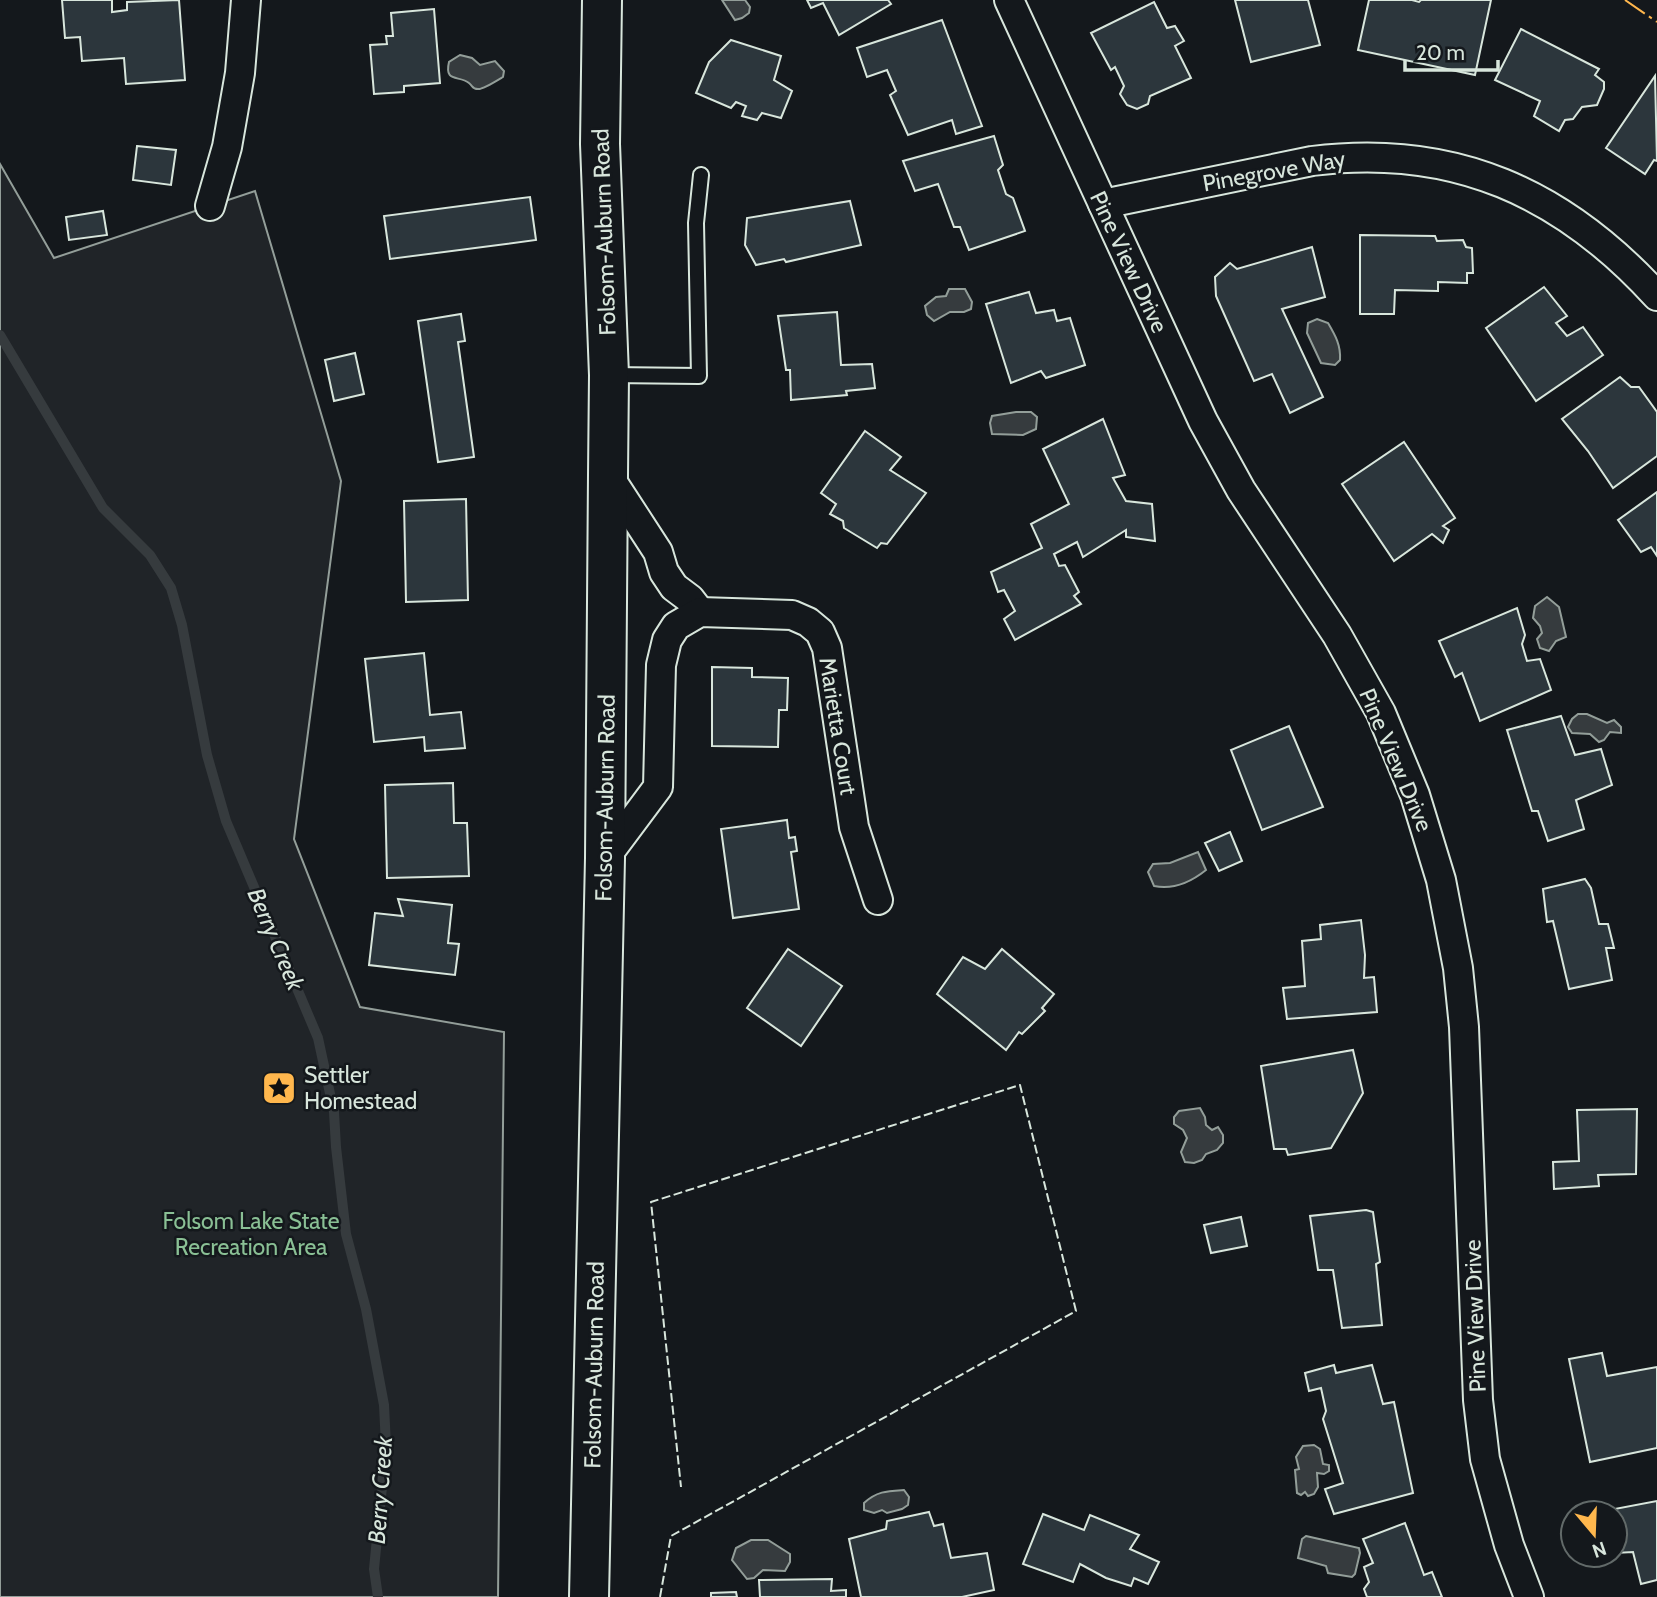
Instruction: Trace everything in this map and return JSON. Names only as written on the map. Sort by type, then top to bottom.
[{"type":"main road","name":"Folsom-Auburn Road","points":[[589,1597],[605,858],[609,375],[600,144],[602,0]]},
{"type":"street","points":[[210,206],[227,147],[240,73],[246,0]]},
{"type":"street","name":"Pine View Drive","points":[[1009,0],[1203,421],[1241,490],[1337,635],[1381,713],[1415,795],[1441,880],[1458,968],[1464,1027],[1478,1400],[1483,1447],[1509,1545],[1529,1597]]},
{"type":"street","name":"Pinegrove Way","points":[[1103,204],[1337,157],[1389,157],[1440,164],[1514,187],[1560,211],[1601,241],[1657,296]]},
{"type":"street","points":[[605,858],[658,787],[661,665],[667,640],[676,626],[700,612],[690,599],[674,587],[664,572],[658,552],[608,475]]},
{"type":"street","name":"Marietta Court","points":[[700,612],[792,615],[808,622],[820,632],[827,648],[854,827],[878,900]]},
{"type":"lane","points":[[609,375],[699,376],[696,223],[701,175]]},
{"type":"green space","name":"Folsom Lake State Recreation Area","points":[[0,164],[54,258],[255,191],[341,481],[294,839],[360,1007],[504,1032],[498,1597],[0,1597]]},
{"type":"shaded area","points":[[722,0],[745,0],[750,7],[749,13],[735,20]]},
{"type":"shaded area","points":[[460,55],[472,58],[480,65],[495,61],[504,71],[503,77],[480,89],[450,76],[449,62]]},
{"type":"shaded area","points":[[949,289],[965,289],[972,302],[971,309],[950,312],[934,321],[927,315],[925,306],[936,297],[946,296]]},
{"type":"shaded area","points":[[1317,319],[1328,323],[1337,340],[1340,360],[1335,365],[1321,363],[1307,333],[1308,323]]},
{"type":"shaded area","points":[[1031,412],[1037,417],[1036,429],[1023,435],[992,434],[992,416]]},
{"type":"shaded area","points":[[1547,597],[1559,607],[1566,637],[1556,641],[1549,651],[1540,648],[1537,639],[1542,633],[1533,618],[1535,606]]},
{"type":"shaded area","points":[[1578,714],[1587,714],[1607,723],[1614,720],[1621,727],[1621,733],[1610,732],[1599,742],[1590,734],[1572,733],[1568,727]]},
{"type":"shaded area","points":[[1198,852],[1206,870],[1182,884],[1154,886],[1148,872],[1153,864],[1170,863]]},
{"type":"shaded area","points":[[1200,1108],[1206,1125],[1212,1130],[1218,1127],[1223,1135],[1223,1143],[1217,1150],[1206,1154],[1202,1160],[1185,1162],[1181,1152],[1187,1138],[1183,1130],[1174,1124],[1174,1117],[1179,1111]]},
{"type":"shaded area","points":[[1314,1445],[1320,1449],[1323,1464],[1329,1465],[1329,1471],[1324,1474],[1317,1473],[1318,1487],[1314,1494],[1308,1496],[1305,1492],[1301,1495],[1297,1493],[1295,1470],[1299,1469],[1296,1457],[1303,1446]]},
{"type":"shaded area","points":[[904,1490],[909,1497],[908,1505],[902,1509],[887,1513],[882,1510],[874,1513],[864,1510],[864,1503],[873,1496]]},
{"type":"shaded area","points":[[1306,1536],[1359,1548],[1355,1574],[1352,1577],[1328,1573],[1326,1566],[1298,1558],[1302,1539]]},
{"type":"shaded area","points":[[751,1540],[768,1540],[790,1554],[790,1562],[785,1571],[763,1570],[754,1578],[747,1579],[732,1560],[736,1548]]},
{"type":"building","points":[[62,0],[112,0],[112,12],[127,10],[127,2],[179,0],[185,80],[126,84],[124,58],[82,61],[80,37],[65,38]]},
{"type":"building","points":[[807,0],[888,0],[891,4],[839,35],[823,3],[811,8]]},
{"type":"building","points":[[1235,0],[1308,0],[1320,45],[1251,62]]},
{"type":"building","points":[[1369,0],[1491,0],[1475,75],[1358,50]]},
{"type":"building","points":[[1154,2],[1167,28],[1175,26],[1184,41],[1175,46],[1191,78],[1150,96],[1148,104],[1137,109],[1127,105],[1120,94],[1124,86],[1115,67],[1111,70],[1091,33]]},
{"type":"building","points":[[434,9],[440,83],[404,86],[404,92],[374,94],[370,45],[387,44],[386,36],[393,36],[391,13]]},
{"type":"building","points":[[942,20],[982,126],[956,134],[952,120],[908,135],[890,95],[896,91],[887,70],[867,77],[857,48]]},
{"type":"building","points":[[1521,29],[1599,69],[1595,75],[1604,82],[1597,105],[1582,107],[1573,119],[1565,120],[1559,131],[1534,116],[1540,101],[1495,80]]},
{"type":"building","points":[[731,40],[781,56],[774,80],[792,91],[781,118],[762,113],[757,120],[742,116],[746,106],[736,102],[731,108],[696,93],[709,62]]},
{"type":"building","points":[[1655,76],[1657,161],[1654,160],[1645,174],[1606,148]]},
{"type":"building","points":[[994,136],[1003,165],[998,170],[1006,194],[1013,198],[1025,231],[969,250],[960,227],[954,227],[938,184],[915,191],[903,161]]},
{"type":"building","points":[[137,146],[176,150],[171,185],[133,180]]},
{"type":"building","points":[[530,197],[536,240],[390,259],[384,216]]},
{"type":"building","points":[[850,201],[861,245],[786,262],[784,259],[756,265],[745,245],[747,218]]},
{"type":"building","points":[[103,211],[107,235],[69,240],[66,217]]},
{"type":"building","points":[[1360,235],[1435,236],[1437,241],[1463,240],[1466,247],[1472,248],[1473,273],[1467,273],[1467,283],[1438,282],[1438,291],[1395,290],[1394,314],[1360,314]]},
{"type":"building","points":[[1312,247],[1325,297],[1282,309],[1323,397],[1290,413],[1272,374],[1254,381],[1216,296],[1215,277],[1230,263],[1237,269]]},
{"type":"building","points":[[1544,287],[1567,316],[1556,323],[1567,336],[1583,327],[1603,355],[1536,401],[1486,328]]},
{"type":"building","points":[[1029,292],[1036,313],[1054,310],[1057,321],[1070,318],[1085,365],[1046,378],[1041,371],[1011,383],[986,304]]},
{"type":"building","points":[[837,312],[841,365],[872,364],[875,388],[846,391],[847,395],[791,400],[790,370],[786,370],[778,316]]},
{"type":"building","points":[[461,314],[465,341],[458,342],[474,457],[438,462],[418,321]]},
{"type":"building","points":[[355,353],[364,394],[334,401],[325,360]]},
{"type":"building","points":[[1620,377],[1631,387],[1639,387],[1657,412],[1657,456],[1613,488],[1562,419]]},
{"type":"building","points":[[1103,419],[1125,475],[1113,478],[1126,501],[1152,504],[1155,541],[1126,537],[1126,530],[1083,557],[1077,542],[1054,554],[1059,566],[1065,565],[1079,592],[1074,596],[1081,604],[1015,640],[1004,619],[1015,611],[1004,590],[998,592],[991,572],[1042,548],[1031,524],[1069,504],[1043,449]]},
{"type":"building","points":[[865,431],[901,457],[890,470],[926,493],[887,544],[881,543],[877,548],[844,528],[843,521],[830,514],[836,504],[821,493]]},
{"type":"building","points":[[1404,442],[1455,518],[1443,526],[1449,530],[1443,543],[1432,534],[1394,561],[1342,484]]},
{"type":"building","points":[[1657,492],[1657,556],[1651,547],[1641,552],[1618,520]]},
{"type":"building","points":[[466,499],[468,600],[406,602],[404,501]]},
{"type":"building","points":[[1517,608],[1525,635],[1522,644],[1527,661],[1540,659],[1551,690],[1480,721],[1462,673],[1455,677],[1439,641]]},
{"type":"building","points":[[424,653],[430,715],[461,712],[465,748],[425,751],[424,737],[374,742],[365,659]]},
{"type":"building","points":[[712,667],[752,668],[752,677],[788,678],[787,710],[779,710],[778,747],[712,746]]},
{"type":"building","points":[[1561,716],[1575,755],[1601,749],[1612,785],[1576,800],[1584,829],[1548,841],[1538,811],[1532,811],[1507,730]]},
{"type":"building","points":[[1289,726],[1323,807],[1262,830],[1231,750]]},
{"type":"building","points":[[453,783],[454,823],[467,823],[469,876],[387,878],[385,785]]},
{"type":"building","points":[[787,820],[789,838],[795,837],[797,851],[791,852],[799,909],[733,918],[721,829]]},
{"type":"building","points":[[1230,832],[1242,861],[1219,871],[1205,843]]},
{"type":"building","points":[[1585,879],[1591,888],[1599,924],[1608,924],[1614,948],[1606,948],[1612,980],[1569,989],[1553,921],[1547,922],[1543,889]]},
{"type":"building","points":[[398,899],[452,905],[448,943],[459,944],[455,975],[369,965],[375,913],[403,916]]},
{"type":"building","points":[[1361,920],[1365,955],[1364,978],[1374,977],[1377,1012],[1287,1019],[1283,988],[1305,986],[1302,941],[1321,939],[1320,925]]},
{"type":"building","points":[[788,949],[842,986],[801,1046],[747,1008]]},
{"type":"building","points":[[1002,949],[1054,994],[1042,1008],[1045,1011],[1022,1034],[1019,1032],[1006,1050],[937,994],[963,957],[985,969]]},
{"type":"building","points":[[1353,1050],[1363,1093],[1331,1148],[1288,1155],[1286,1149],[1274,1149],[1261,1066]]},
{"type":"building","points":[[1637,1109],[1636,1174],[1598,1175],[1599,1186],[1554,1189],[1553,1162],[1579,1161],[1577,1110]]},
{"type":"building","points":[[1366,1210],[1373,1212],[1380,1262],[1376,1264],[1382,1325],[1342,1328],[1333,1270],[1318,1270],[1310,1216]]},
{"type":"building","points":[[1241,1217],[1247,1246],[1211,1253],[1204,1225]]},
{"type":"building","points":[[1602,1353],[1607,1376],[1657,1367],[1657,1448],[1590,1462],[1569,1359]]},
{"type":"building","points":[[1334,1365],[1336,1373],[1372,1365],[1383,1404],[1394,1402],[1413,1493],[1334,1514],[1325,1489],[1343,1483],[1323,1419],[1326,1411],[1321,1388],[1309,1391],[1305,1373]]},
{"type":"building","points":[[1657,1501],[1657,1580],[1641,1584],[1633,1552],[1629,1552],[1629,1506]]},
{"type":"building","points":[[929,1512],[934,1526],[943,1524],[951,1558],[987,1553],[994,1590],[962,1597],[861,1597],[849,1539],[886,1529],[887,1521]]},
{"type":"building","points":[[1043,1514],[1084,1530],[1090,1515],[1139,1535],[1130,1549],[1159,1562],[1148,1584],[1134,1578],[1131,1586],[1106,1578],[1080,1564],[1073,1582],[1023,1564]]},
{"type":"building","points":[[1405,1523],[1424,1575],[1432,1572],[1442,1597],[1367,1597],[1364,1589],[1369,1582],[1364,1567],[1373,1563],[1363,1539]]},
{"type":"building","points":[[832,1579],[831,1591],[846,1590],[846,1597],[760,1597],[759,1580]]},
{"type":"building","points":[[736,1592],[737,1597],[711,1597],[711,1593]]},
{"type":"waterway","name":"Berry Creek","points":[[0,335],[103,508],[150,555],[171,588],[182,625],[207,755],[226,821],[318,1038],[334,1112],[346,1234],[366,1309],[384,1405],[386,1446],[374,1569],[378,1597]]},
{"type":"fence","points":[[660,1597],[671,1536],[1076,1311],[1020,1085],[651,1202],[681,1487]]},
{"type":"power","points":[[1625,0],[1657,22]]},
{"type":"place","name":"Settler Homestead","points":[[279,1088]]}]
